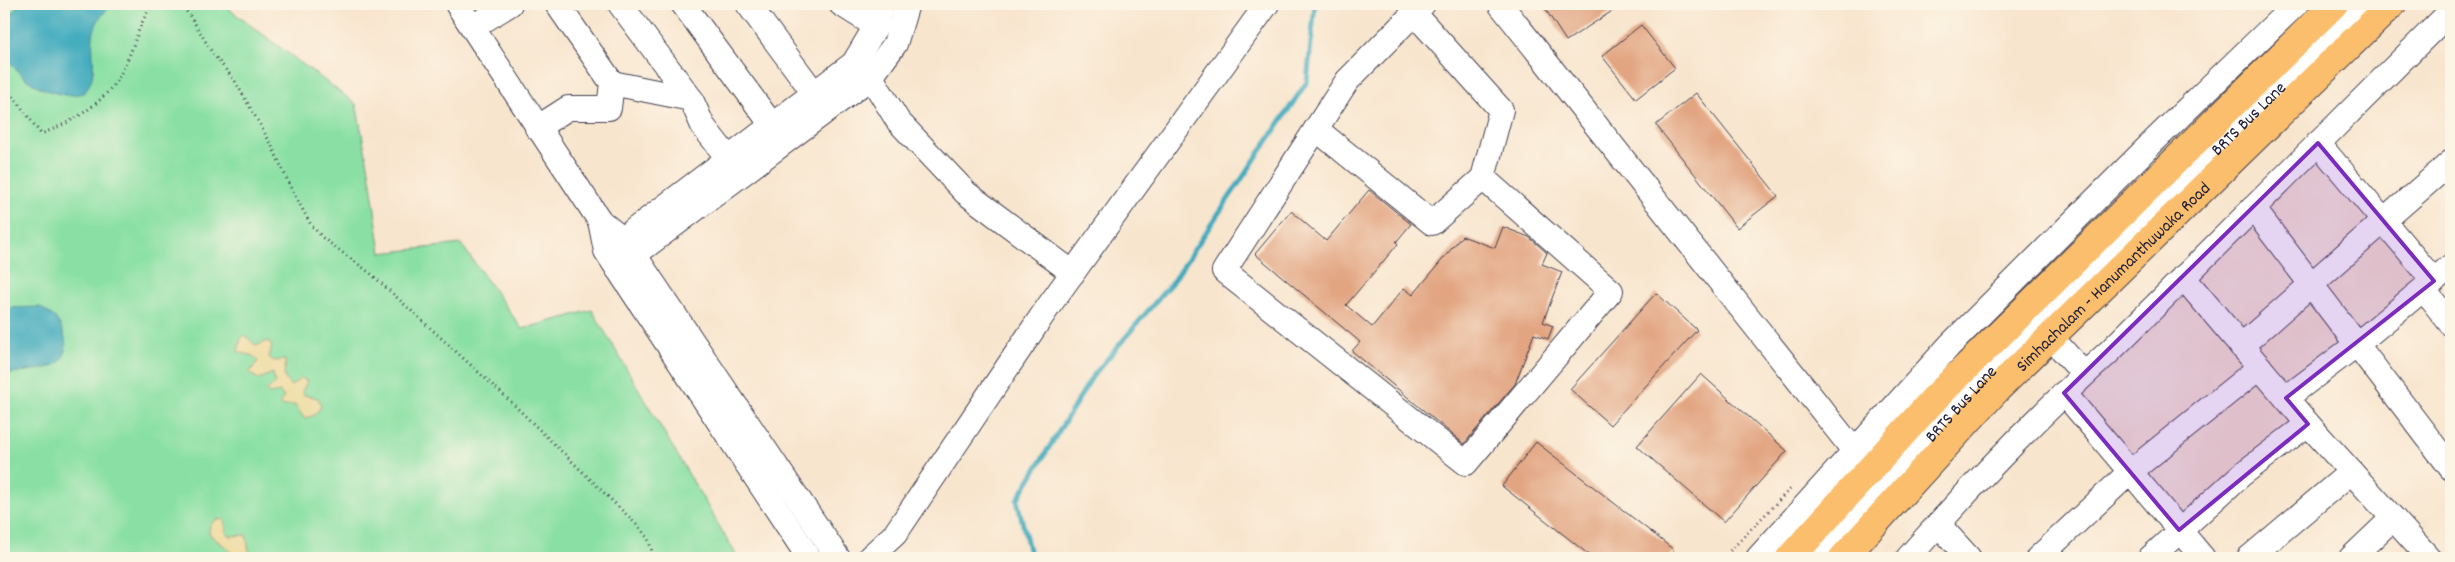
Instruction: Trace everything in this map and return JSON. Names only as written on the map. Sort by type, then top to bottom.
[{"type":"main road","points":[[1790,558],[1934,399],[2334,4]]},
{"type":"main road","name":"Simhachalam - Hanumanthuwaka Road","points":[[1843,558],[1997,389],[2392,4]]},
{"type":"street","points":[[457,4],[600,221],[809,558]]},
{"type":"street","points":[[473,27],[510,4]]},
{"type":"street","points":[[537,128],[568,108],[609,108],[612,83],[557,4]]},
{"type":"street","points":[[620,4],[691,99],[703,126],[728,158]]},
{"type":"street","points":[[682,4],[772,125]]},
{"type":"street","points":[[748,4],[814,93]]},
{"type":"street","points":[[620,253],[728,158],[854,63],[879,15],[841,4]]},
{"type":"street","points":[[620,253],[871,77],[895,44],[908,4]]},
{"type":"street","points":[[869,558],[895,534],[1073,273],[1267,4]]},
{"type":"street","points":[[1500,4],[1855,452]]},
{"type":"street","points":[[1758,558],[1950,345],[2156,139],[2296,4]]},
{"type":"street","name":"BRTS Bus Lane","points":[[1820,558],[1986,375],[2364,4]]},
{"type":"street","points":[[1316,129],[1432,223],[1484,178],[1501,110],[1418,8],[1347,81],[1224,271],[1466,463],[1611,291],[1484,178]]},
{"type":"street","points":[[1908,558],[1938,524],[2064,393],[2451,11]]},
{"type":"street","points":[[871,77],[898,121],[966,192],[1073,273]]},
{"type":"street","points":[[612,83],[691,99]]},
{"type":"street","points":[[2318,144],[2384,222],[2429,285],[2451,324]]},
{"type":"street","points":[[2241,346],[2451,162]]},
{"type":"street","points":[[2253,208],[2451,468]]},
{"type":"street","points":[[620,253],[838,558]]},
{"type":"street","points":[[2286,398],[2356,345],[2451,266]]},
{"type":"street","points":[[2183,277],[2308,424],[2429,558]]},
{"type":"street","points":[[2050,336],[2084,374]]},
{"type":"street","points":[[2038,558],[2130,472],[2260,367]]},
{"type":"street","points":[[2064,393],[2203,558]]},
{"type":"street","points":[[2150,558],[2241,475],[2308,424]]},
{"type":"street","points":[[2249,558],[2352,472]]},
{"type":"street","points":[[2351,558],[2393,518]]},
{"type":"street","points":[[1938,524],[1969,558]]},
{"type":"path","points":[[4,84],[41,134],[64,125],[105,98],[126,64],[142,18],[153,4]]},
{"type":"path","points":[[180,4],[191,17],[213,54],[235,81],[271,144],[292,190],[311,225],[323,238],[370,273],[509,400],[638,525],[648,538],[654,558]]},
{"type":"highlighted area","points":[[2318,143],[2434,281],[2286,398],[2308,424],[2179,530],[2064,393]]},
{"type":"green space","points":[[4,4],[222,4],[356,104],[369,170],[381,253],[461,244],[522,329],[592,310],[738,558],[4,558]]},
{"type":"sand","points":[[245,335],[256,346],[268,341],[272,346],[269,357],[274,361],[285,360],[284,376],[291,386],[301,378],[307,381],[302,392],[304,395],[318,398],[321,407],[313,416],[304,418],[295,405],[282,406],[280,402],[284,397],[280,392],[269,394],[266,390],[275,384],[273,373],[259,379],[249,373],[258,361],[253,356],[238,352],[241,338]]},
{"type":"sand","points":[[217,519],[224,520],[227,534],[230,536],[246,535],[249,551],[263,558],[236,558],[230,550],[209,533],[210,525]]},
{"type":"water","points":[[19,4],[114,4],[102,15],[95,26],[93,71],[84,93],[65,95],[42,88],[21,75],[13,66],[7,56],[4,44],[4,31],[8,20]]},
{"type":"water","points":[[40,307],[54,317],[63,332],[66,346],[62,359],[50,367],[4,375],[4,308]]},
{"type":"building","points":[[1542,4],[1623,4],[1566,41]]},
{"type":"building","points":[[1641,25],[1675,68],[1636,99],[1602,56]]},
{"type":"building","points":[[1696,93],[1778,196],[1737,228],[1656,125]]},
{"type":"building","points":[[1369,190],[1411,224],[1396,242],[1398,244],[1346,305],[1372,327],[1404,288],[1413,295],[1462,236],[1495,248],[1503,227],[1529,237],[1547,253],[1542,264],[1562,272],[1543,322],[1553,326],[1548,339],[1534,334],[1515,384],[1464,444],[1352,351],[1360,342],[1255,254],[1291,211],[1326,241]]},
{"type":"building","points":[[1656,293],[1697,330],[1610,425],[1570,389]]},
{"type":"building","points":[[1701,374],[1787,451],[1724,522],[1637,446]]},
{"type":"building","points":[[1536,442],[1674,550],[1668,558],[1593,558],[1502,486]]},
{"type":"waterway","points":[[1031,558],[1017,500],[1092,377],[1173,281],[1307,82],[1315,4]]}]
